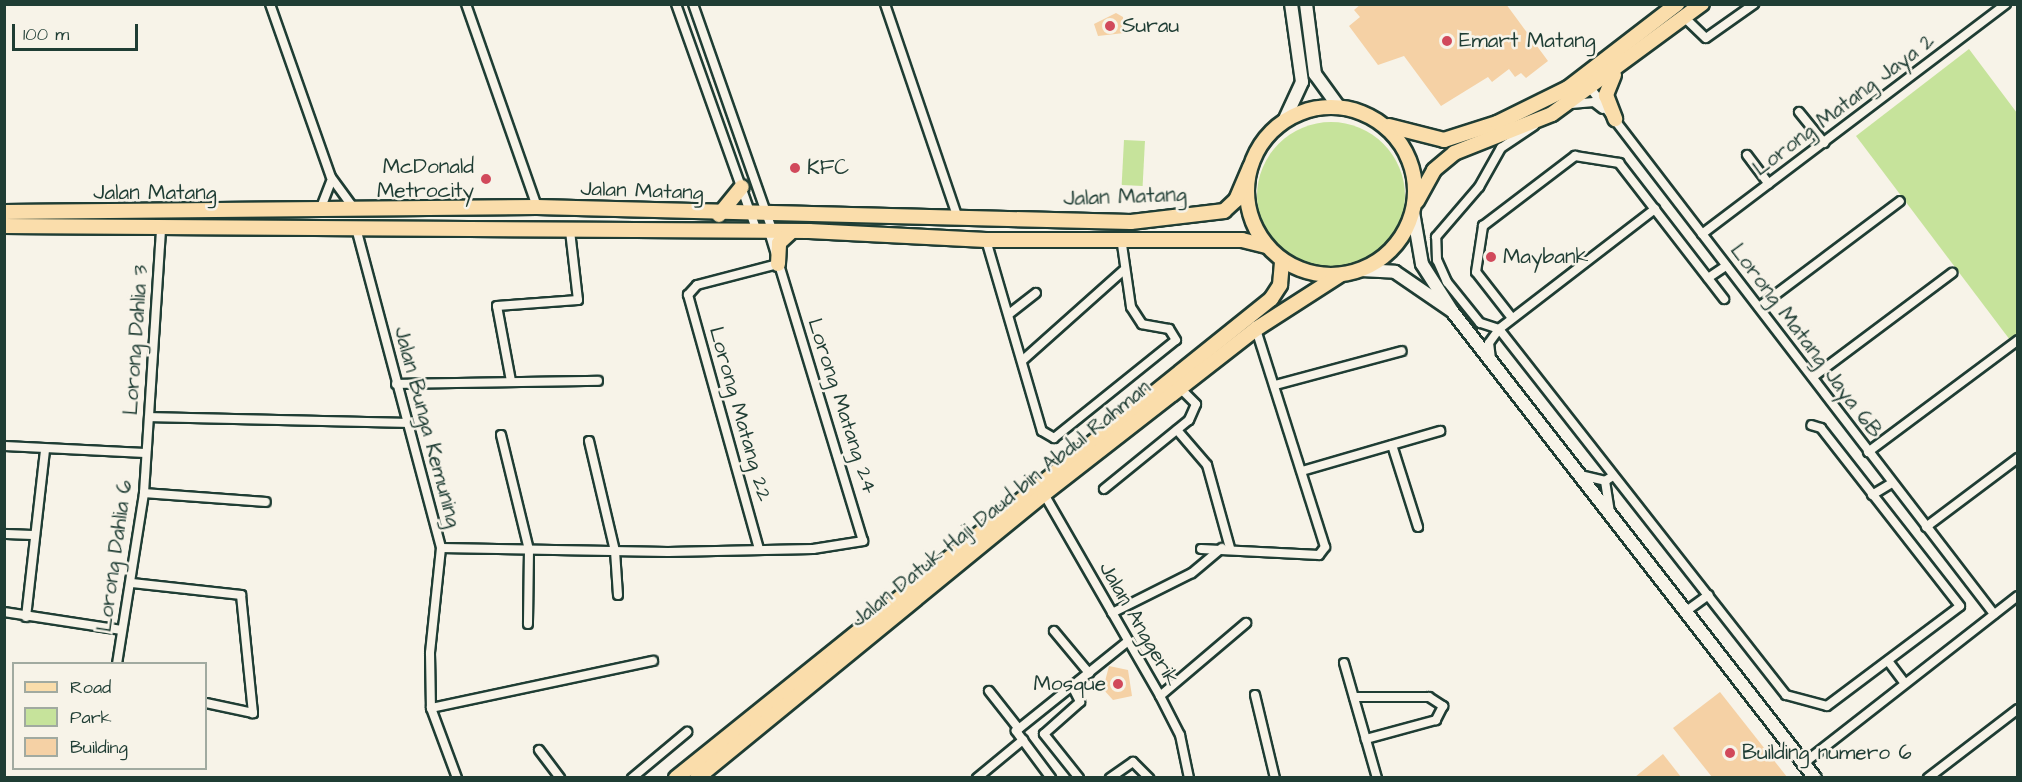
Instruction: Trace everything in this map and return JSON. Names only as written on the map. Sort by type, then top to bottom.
[{"type":"main road","points":[[1497,123],[1568,88],[1677,4]]},
{"type":"main road","points":[[1591,88],[1581,87],[1523,118],[1497,123],[1444,140],[1415,137],[1339,107],[1310,109],[1284,122],[1263,142],[1250,167],[1247,204],[1266,246],[1282,260],[1314,274],[1340,275],[1361,270],[1394,247],[1434,170],[1454,153],[1558,110],[1591,88],[1702,4]]},
{"type":"main road","points":[[1615,119],[1606,87],[1630,59]]},
{"type":"main road","points":[[1382,123],[1408,156],[1414,208]]},
{"type":"main road","name":"Jalan Matang","points":[[4,212],[361,213],[537,207],[769,217],[875,213],[958,218],[1131,222],[1212,213],[1236,200],[1250,167]]},
{"type":"main road","points":[[719,215],[742,187]]},
{"type":"main road","points":[[4,220],[27,226]]},
{"type":"main road","name":"Jalan Matang","points":[[5,227],[791,232],[986,240],[1121,238],[1242,240],[1266,246]]},
{"type":"main road","points":[[778,264],[779,243],[791,232]]},
{"type":"main road","name":"Jalan Datuk Haji Daud bin Abdul Rahman","points":[[676,777],[1271,299],[1280,285],[1282,260]]},
{"type":"main road","name":"Jalan Datuk Haji Daud bin Abdul Rahman","points":[[697,777],[1044,494],[1256,329],[1340,275]]},
{"type":"street","points":[[270,4],[331,177],[345,202],[361,213]]},
{"type":"street","points":[[466,4],[537,207]]},
{"type":"street","points":[[676,4],[753,216],[766,232]]},
{"type":"street","points":[[693,4],[769,217],[766,232]]},
{"type":"street","points":[[885,4],[958,218]]},
{"type":"street","points":[[1284,122],[1302,82],[1291,4]]},
{"type":"street","points":[[1306,4],[1315,74],[1339,107]]},
{"type":"street","points":[[1684,17],[1706,38],[1754,4]]},
{"type":"street","name":"Lorong Matang Jaya 2","points":[[1702,234],[2006,4]]},
{"type":"street","name":"Lorong Matang Jaya 6B","points":[[1591,88],[1994,614]]},
{"type":"street","points":[[711,102],[725,97]]},
{"type":"street","points":[[1615,119],[1594,102],[1558,110],[1501,148],[1479,187],[1436,237],[1437,260],[1447,282],[1480,323],[1499,329],[1786,695],[1827,706],[1960,606],[1821,428],[1811,425]]},
{"type":"street","points":[[1799,112],[1824,143]]},
{"type":"street","points":[[1747,155],[1769,183]]},
{"type":"street","points":[[1512,318],[1476,272],[1483,226],[1575,156],[1619,162],[1724,299]]},
{"type":"street","points":[[317,213],[327,203],[331,177]]},
{"type":"street","points":[[1759,307],[1900,201]]},
{"type":"street","points":[[1414,208],[1422,264],[1452,311],[1815,777]]},
{"type":"street","points":[[1491,359],[1489,343],[1499,329],[1655,209]]},
{"type":"street","name":"Jalan Bunga Kemuning","points":[[356,228],[441,548],[430,653],[431,708],[457,777]]},
{"type":"street","name":"Lorong Dahlia 3","points":[[146,453],[161,229]]},
{"type":"street","points":[[511,381],[496,306],[578,300],[570,231]]},
{"type":"street","name":"Lorong Matang 24","points":[[759,549],[813,549],[858,545],[865,536],[766,232]]},
{"type":"street","points":[[986,240],[1042,431],[1054,438],[1171,347],[1176,340],[1168,329],[1142,324],[1131,307],[1123,272],[1121,238]]},
{"type":"street","name":"Lorong Matang 22","points":[[759,549],[689,289],[778,264]]},
{"type":"street","points":[[1708,278],[1726,266]]},
{"type":"street","points":[[1361,270],[1395,272],[1452,311]]},
{"type":"street","points":[[1023,360],[1123,272]]},
{"type":"street","points":[[1813,377],[1952,273]]},
{"type":"street","points":[[1009,314],[1035,293]]},
{"type":"street","points":[[1201,549],[1323,552],[1302,471],[1256,329]]},
{"type":"street","points":[[1868,452],[2018,340]]},
{"type":"street","points":[[1275,385],[1402,351]]},
{"type":"street","points":[[396,384],[598,381]]},
{"type":"street","points":[[1104,489],[1178,430],[1196,408],[1180,388]]},
{"type":"street","points":[[150,417],[406,423]]},
{"type":"street","points":[[1178,430],[1207,465],[1226,548]]},
{"type":"street","points":[[1302,471],[1440,431]]},
{"type":"street","points":[[501,435],[529,549],[528,624]]},
{"type":"street","points":[[589,441],[615,551],[618,595]]},
{"type":"street","points":[[1392,445],[1418,527]]},
{"type":"street","points":[[4,446],[146,453]]},
{"type":"street","points":[[26,617],[45,449]]},
{"type":"street","name":"Lorong Dahlia 6","points":[[117,662],[132,583],[144,493],[146,453]]},
{"type":"street","points":[[1926,527],[2018,458]]},
{"type":"street","points":[[1580,475],[1605,481],[1613,476]]},
{"type":"street","points":[[1605,481],[1610,514]]},
{"type":"street","points":[[1872,495],[1892,483]]},
{"type":"street","points":[[144,493],[266,502]]},
{"type":"street","name":"Jalan Anggerik","points":[[1044,494],[1160,696],[1180,735],[1190,777]]},
{"type":"street","points":[[4,534],[35,536]]},
{"type":"street","points":[[441,548],[668,552],[759,549]]},
{"type":"street","points":[[1112,614],[1192,573],[1226,548]]},
{"type":"street","points":[[132,583],[241,595],[253,714],[207,703]]},
{"type":"street","points":[[1685,612],[1708,595]]},
{"type":"street","points":[[1804,763],[1904,682],[2018,596]]},
{"type":"street","points":[[4,612],[122,630]]},
{"type":"street","points":[[1160,696],[1246,623]]},
{"type":"street","points":[[1054,631],[1089,673]]},
{"type":"street","points":[[1019,729],[1127,642]]},
{"type":"street","points":[[431,708],[653,661]]},
{"type":"street","points":[[1888,661],[1904,682]]},
{"type":"street","points":[[1344,663],[1377,777]]},
{"type":"street","points":[[1072,686],[1080,702],[1044,734],[1079,777]]},
{"type":"street","points":[[989,691],[1052,777]]},
{"type":"street","points":[[1255,695],[1275,777]]},
{"type":"street","points":[[1354,697],[1429,697],[1443,706],[1436,720],[1366,738]]},
{"type":"street","points":[[1928,777],[2018,709]]},
{"type":"street","points":[[632,777],[687,732]]},
{"type":"street","points":[[977,777],[1023,740]]},
{"type":"street","points":[[539,750],[560,777]]},
{"type":"street","points":[[1110,777],[1133,762],[1149,777]]},
{"type":"green space","points":[[1969,49],[2017,113],[2018,334],[2010,340],[1856,136]]},
{"type":"green space","points":[[1331,122],[1345,123],[1359,128],[1372,134],[1383,144],[1393,155],[1399,168],[1404,182],[1404,210],[1399,224],[1393,237],[1383,248],[1372,258],[1359,264],[1345,269],[1331,270],[1317,269],[1303,264],[1290,258],[1279,248],[1269,237],[1263,224],[1258,210],[1257,196],[1258,182],[1263,168],[1269,155],[1279,144],[1290,134],[1303,128],[1317,123]]},
{"type":"green space","points":[[1124,140],[1145,141],[1143,186],[1122,185]]},
{"type":"building","name":"Emart Matang","points":[[1361,4],[1506,4],[1548,61],[1526,78],[1521,73],[1515,77],[1509,69],[1492,82],[1488,77],[1441,106],[1404,56],[1378,65],[1349,26],[1360,17],[1354,10]]},
{"type":"building","name":"Surau","points":[[1116,13],[1123,17],[1124,33],[1098,36],[1094,24]]},
{"type":"building","name":"Mosque","points":[[1109,666],[1128,670],[1132,696],[1113,700],[1103,689]]},
{"type":"building","name":"Building numero 6","points":[[1720,692],[1787,777],[1712,777],[1673,728]]},
{"type":"building","points":[[1663,754],[1681,777],[1635,777]]},
{"type":"place","name":"Surau","points":[[1110,26]]},
{"type":"place","name":"Emart Matang","points":[[1447,41]]},
{"type":"place","name":"KFC","points":[[795,168]]},
{"type":"place","name":"McDonald Metrocity","points":[[486,179]]},
{"type":"place","name":"Maybank","points":[[1491,257]]},
{"type":"place","name":"Mosque","points":[[1118,684]]},
{"type":"place","name":"Building numero 6","points":[[1730,753]]}]
